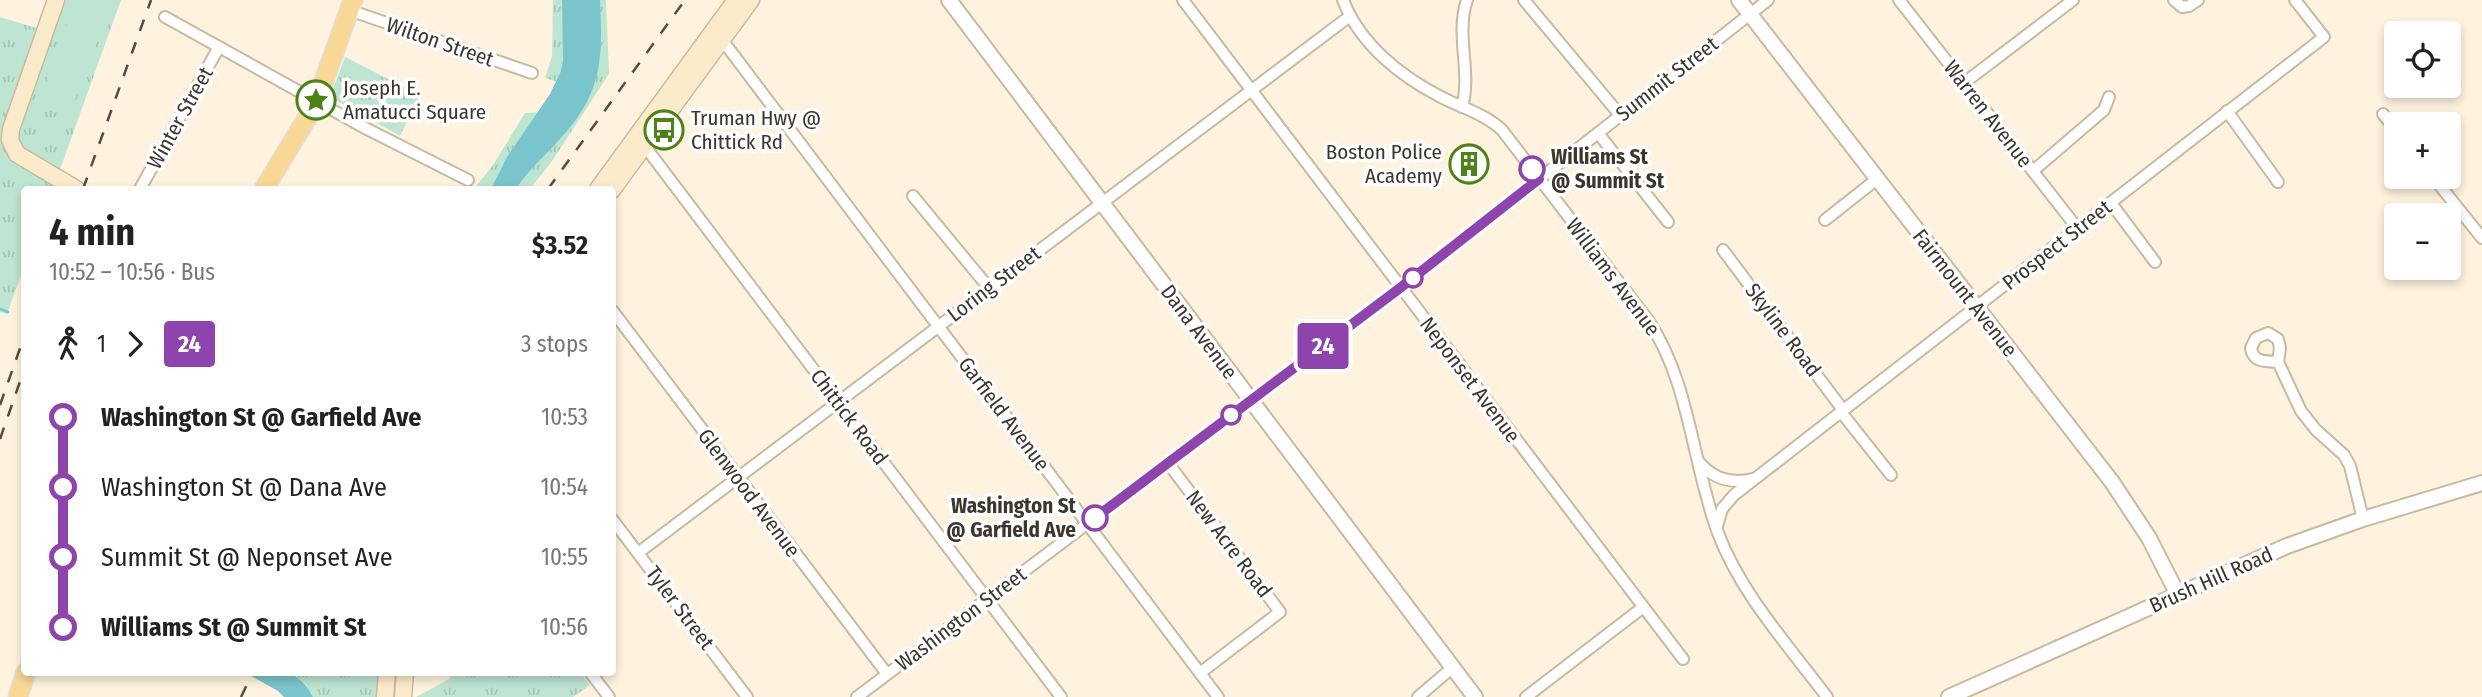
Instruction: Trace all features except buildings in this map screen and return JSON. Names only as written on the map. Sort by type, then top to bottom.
[{"type":"main road","points":[[56,0],[11,129],[10,140],[18,154],[71,186]]},
{"type":"main road","points":[[614,186],[640,142],[717,35],[736,0]]},
{"type":"main road","points":[[717,35],[751,0]]},
{"type":"main road","points":[[266,186],[316,100],[351,5]]},
{"type":"main road","points":[[601,186],[640,142]]},
{"type":"main road","points":[[18,697],[25,676]]},
{"type":"main road","points":[[385,697],[387,676]]},
{"type":"main road","points":[[403,697],[405,676]]},
{"type":"street","name":"Dana Avenue","points":[[949,0],[1475,697]]},
{"type":"street","name":"Neponset Avenue","points":[[1183,0],[1683,659]]},
{"type":"street","name":"Williams Avenue","points":[[1343,0],[1350,16],[1370,44],[1391,63],[1435,94],[1485,117],[1502,131],[1657,335],[1678,386],[1695,456],[1726,551],[1745,586],[1827,697]]},
{"type":"street","points":[[1462,107],[1465,88],[1462,26],[1467,0]]},
{"type":"street","points":[[1524,0],[1620,115]]},
{"type":"street","name":"Fairmount Avenue","points":[[1739,0],[2112,482],[2152,544],[2178,595]]},
{"type":"street","name":"Summit Street","points":[[1400,288],[1768,0]]},
{"type":"street","name":"Warren Avenue","points":[[1899,0],[2078,229]]},
{"type":"street","points":[[1964,83],[2073,0]]},
{"type":"street","points":[[2174,0],[2182,7],[2198,0]]},
{"type":"street","name":"Prospect Street","points":[[1717,530],[1725,504],[1756,478],[2324,37],[2295,0]]},
{"type":"street","name":"Wilton Street","points":[[351,5],[532,73]]},
{"type":"street","name":"Loring Street","points":[[638,553],[1350,16]]},
{"type":"street","points":[[164,17],[363,127],[468,180]]},
{"type":"street","name":"Garfield Avenue","points":[[717,35],[1218,697]]},
{"type":"street","name":"Winter Street","points":[[142,186],[219,47]]},
{"type":"street","points":[[2032,171],[2104,110],[2109,97]]},
{"type":"street","points":[[2227,111],[2278,182]]},
{"type":"street","points":[[1598,133],[1668,222]]},
{"type":"street","name":"Chittick Road","points":[[640,142],[1061,697]]},
{"type":"street","points":[[1825,220],[1877,179]]},
{"type":"street","points":[[2443,189],[2482,238]]},
{"type":"street","points":[[913,196],[989,288]]},
{"type":"street","points":[[2111,203],[2155,262]]},
{"type":"street","name":"Skyline Road","points":[[1723,250],[1891,475]]},
{"type":"street","name":"Washington Street","points":[[857,697],[1400,288]]},
{"type":"street","name":"Glenwood Avenue","points":[[616,315],[887,674]]},
{"type":"street","points":[[2278,362],[2304,416],[2348,462],[2363,519]]},
{"type":"street","points":[[1695,456],[1707,471],[1718,477],[1737,481],[1756,478]]},
{"type":"street","name":"New Acre Road","points":[[1168,463],[1280,612],[1200,673]]},
{"type":"street","name":"Brush Hill Road","points":[[1948,697],[2287,546],[2363,519],[2482,483]]},
{"type":"street","name":"Tyler Street","points":[[616,524],[747,697]]},
{"type":"street","points":[[1526,697],[1642,608]]},
{"type":"street","points":[[1418,697],[1452,668]]},
{"type":"street","points":[[593,676],[609,697]]},
{"type":"green space","points":[[65,0],[121,0],[54,186],[21,186],[21,275],[7,314],[0,312],[0,17],[53,33]]},
{"type":"green space","points":[[75,0],[94,0],[106,11],[95,43],[97,50],[94,59],[89,61],[69,117],[38,106],[68,21],[66,19]]},
{"type":"green space","points":[[553,0],[606,0],[609,74],[552,161],[532,186],[476,186],[493,165],[525,113],[544,112],[562,83],[545,78],[552,56]]},
{"type":"green space","points":[[345,57],[420,95],[400,136],[330,97]]},
{"type":"green space","points":[[296,676],[380,676],[378,697],[313,697],[305,684]]},
{"type":"green space","points":[[450,676],[583,676],[590,685],[573,697],[416,697],[451,678]]},
{"type":"water","points":[[562,0],[600,0],[600,59],[592,91],[584,107],[518,186],[492,186],[507,157],[550,94],[563,60]]},
{"type":"water","points":[[251,676],[294,676],[300,679],[313,697],[284,697]]},
{"type":"waterway","points":[[0,309],[8,312]]},
{"type":"railway","points":[[84,186],[151,0]]},
{"type":"railway","points":[[550,186],[685,0]]},
{"type":"railway","points":[[0,405],[21,346]]},
{"type":"railway","points":[[0,439],[21,379]]},
{"type":"railway","points":[[241,697],[251,676]]},
{"type":"bus line","name":"24","points":[[1095,518],[1400,288],[1539,179],[1532,169]]},
{"type":"place","name":"Joseph E. Amatucci Square","points":[[316,100]]},
{"type":"place","name":"Truman Hwy @ Chittick Rd","points":[[664,130]]},
{"type":"place","name":"Boston Police Academy","points":[[1469,164]]},
{"type":"place","name":"Williams St @ Summit St","points":[[1532,169]]},
{"type":"place","name":"Washington St @ Garfield Ave","points":[[1095,518]]}]
